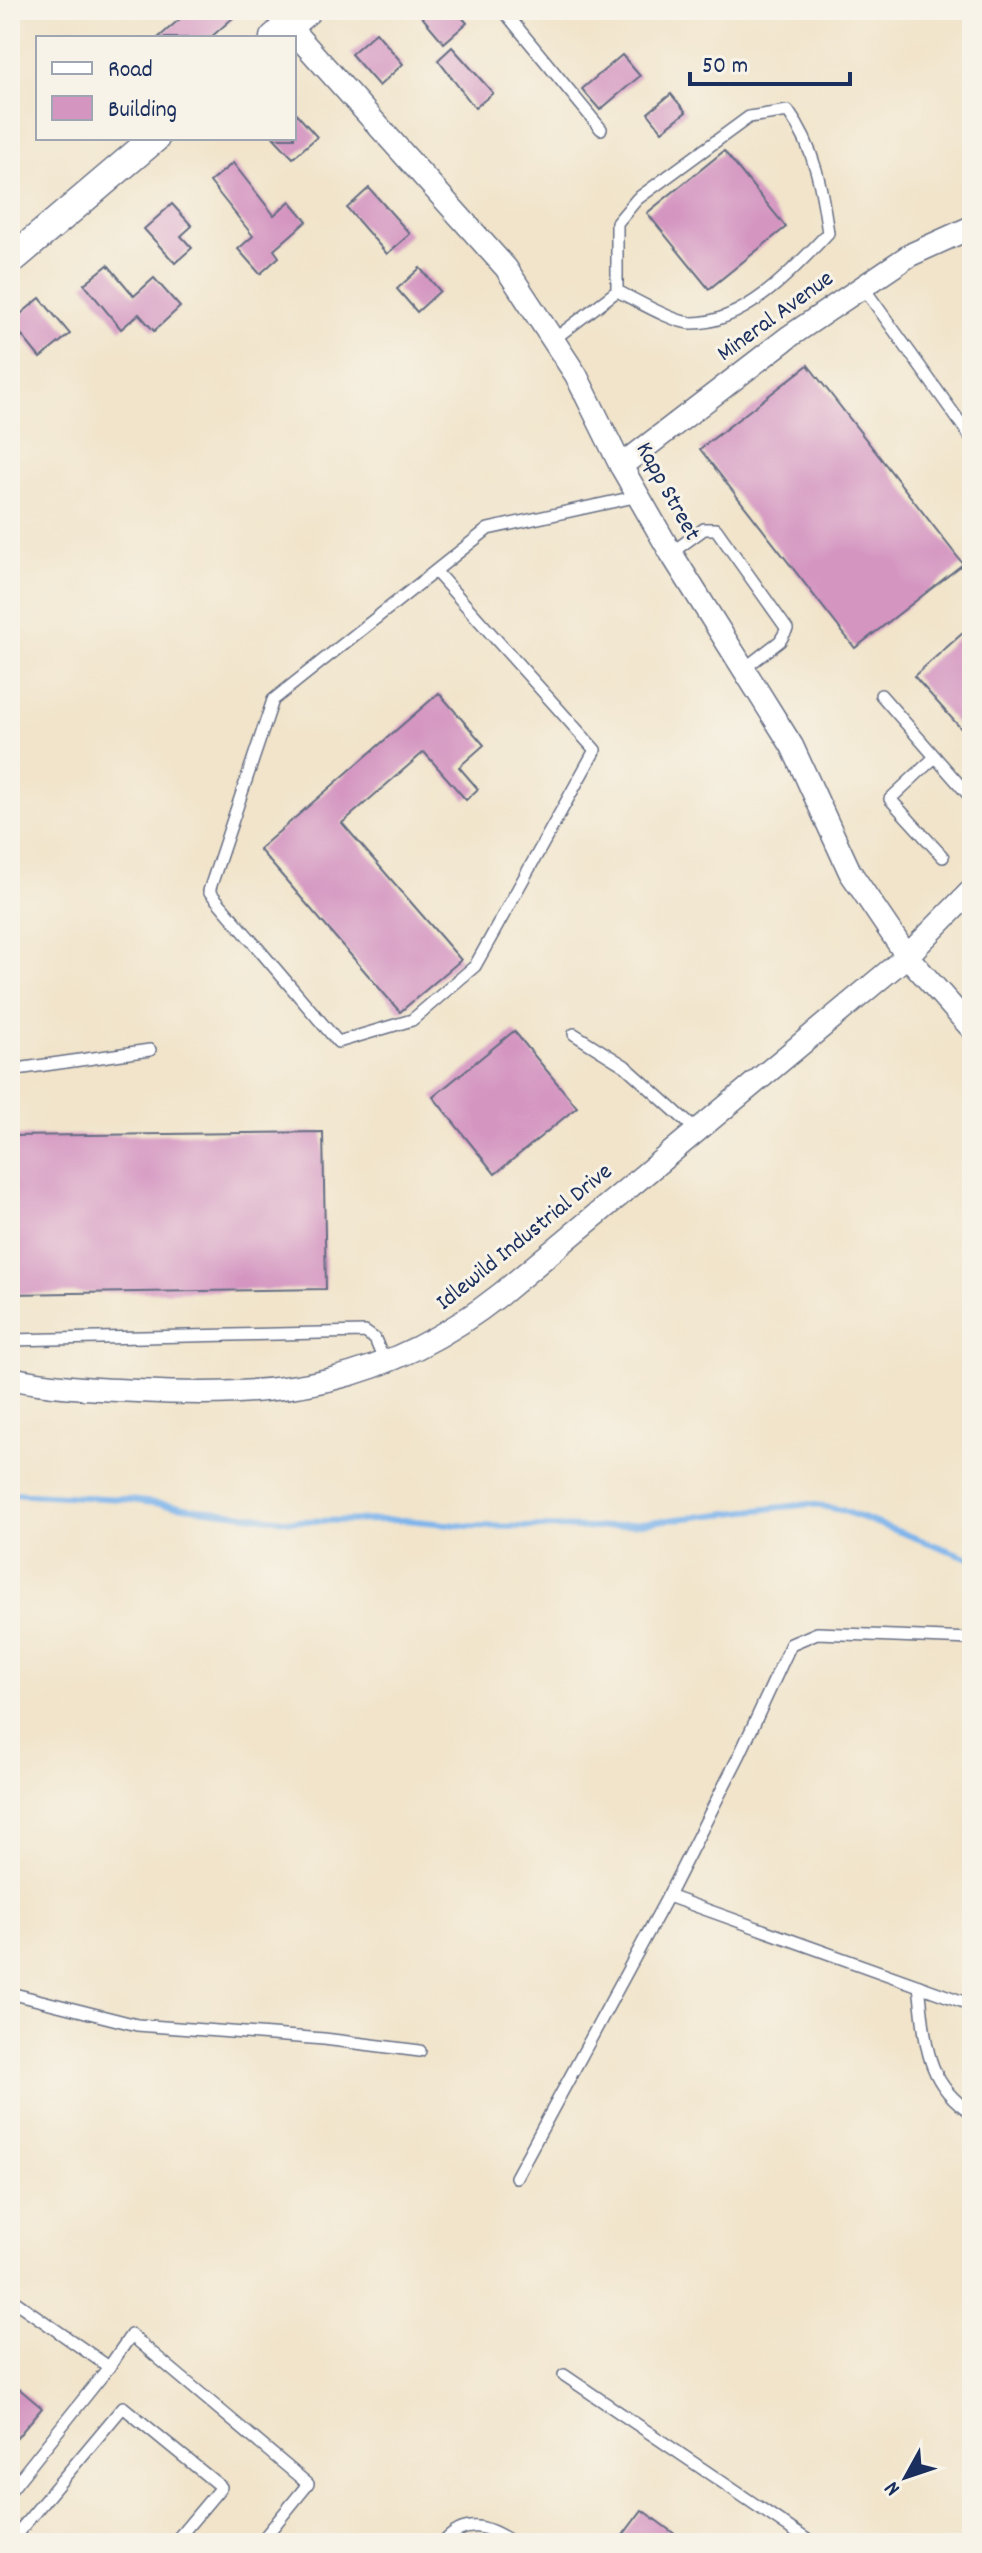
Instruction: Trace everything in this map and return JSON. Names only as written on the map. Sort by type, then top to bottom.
[{"type":"street","name":"Kapp Street","points":[[286,21],[506,268],[576,375],[621,466],[671,553],[792,746],[850,872],[907,956],[972,1029]]},
{"type":"street","points":[[10,261],[153,140]]},
{"type":"street","name":"Mineral Avenue","points":[[621,466],[790,336],[910,255],[972,227]]},
{"type":"street","name":"Idlewild Industrial Drive","points":[[10,1378],[76,1388],[193,1394],[252,1393],[300,1387],[386,1363],[430,1344],[463,1324],[907,956],[972,890]]},
{"type":"lane","points":[[503,10],[601,129]]},
{"type":"lane","points":[[788,111],[806,136],[822,191],[828,233],[797,265],[734,314],[689,324],[617,291],[617,223],[637,199],[749,117],[788,111]]},
{"type":"lane","points":[[863,287],[972,439]]},
{"type":"lane","points":[[553,340],[617,291]]},
{"type":"lane","points":[[436,572],[595,750],[475,966],[412,1020],[338,1042],[209,891],[273,700],[488,529],[639,496]]},
{"type":"lane","points":[[671,553],[704,529],[716,529],[787,629],[780,641],[745,668]]},
{"type":"lane","points":[[881,695],[972,799]]},
{"type":"lane","points":[[935,757],[890,799],[943,857]]},
{"type":"lane","points":[[574,1034],[625,1066],[697,1131]]},
{"type":"lane","points":[[10,1070],[150,1050]]},
{"type":"lane","points":[[10,1340],[365,1332],[375,1339],[386,1363]]},
{"type":"lane","points":[[516,2177],[668,1896],[791,1644],[817,1633],[972,1639]]},
{"type":"lane","points":[[668,1896],[972,2005]]},
{"type":"lane","points":[[919,1986],[930,2069],[958,2104],[972,2113]]},
{"type":"lane","points":[[10,1993],[137,2025],[324,2039],[420,2051]]},
{"type":"lane","points":[[10,2298],[109,2367]]},
{"type":"lane","points":[[10,2491],[131,2335],[308,2484],[260,2543]]},
{"type":"lane","points":[[564,2375],[812,2543]]},
{"type":"lane","points":[[10,2542],[123,2407],[221,2487],[174,2543]]},
{"type":"lane","points":[[443,2543],[461,2527],[487,2526],[514,2543]]},
{"type":"building","points":[[190,10],[242,10],[212,36],[160,36]]},
{"type":"building","points":[[416,10],[456,10],[467,23],[444,43]]},
{"type":"building","points":[[376,32],[403,64],[379,86],[351,54]]},
{"type":"building","points":[[452,47],[493,93],[475,108],[438,60]]},
{"type":"building","points":[[622,55],[640,76],[600,110],[582,89]]},
{"type":"building","points":[[671,94],[686,112],[662,131],[648,113]]},
{"type":"building","points":[[296,113],[317,137],[293,158],[276,140],[296,140]]},
{"type":"building","points":[[724,151],[786,227],[709,289],[647,213]]},
{"type":"building","points":[[233,163],[274,215],[290,201],[307,221],[274,250],[279,257],[260,274],[238,249],[253,236],[210,182]]},
{"type":"building","points":[[369,188],[410,234],[387,254],[347,208]]},
{"type":"building","points":[[172,204],[192,226],[181,236],[192,248],[175,263],[144,229]]},
{"type":"building","points":[[108,265],[134,296],[154,278],[180,307],[154,331],[139,314],[121,329],[84,284]]},
{"type":"building","points":[[420,268],[440,291],[417,312],[397,289]]},
{"type":"building","points":[[40,298],[70,334],[40,358],[11,322]]},
{"type":"building","points":[[808,365],[963,564],[855,648],[700,449]]},
{"type":"building","points":[[972,625],[972,741],[914,676]]},
{"type":"building","points":[[439,693],[484,745],[459,767],[478,789],[466,800],[424,752],[342,823],[461,960],[400,1012],[259,849]]},
{"type":"building","points":[[514,1031],[577,1107],[495,1174],[433,1097]]},
{"type":"building","points":[[323,1132],[326,1289],[10,1294],[10,1136]]},
{"type":"building","points":[[10,2381],[42,2408],[10,2446]]},
{"type":"building","points":[[642,2510],[687,2543],[617,2543]]},
{"type":"waterway","points":[[10,1493],[123,1499],[291,1521],[405,1520],[468,1526],[596,1528],[810,1504],[841,1510],[972,1559]]}]
